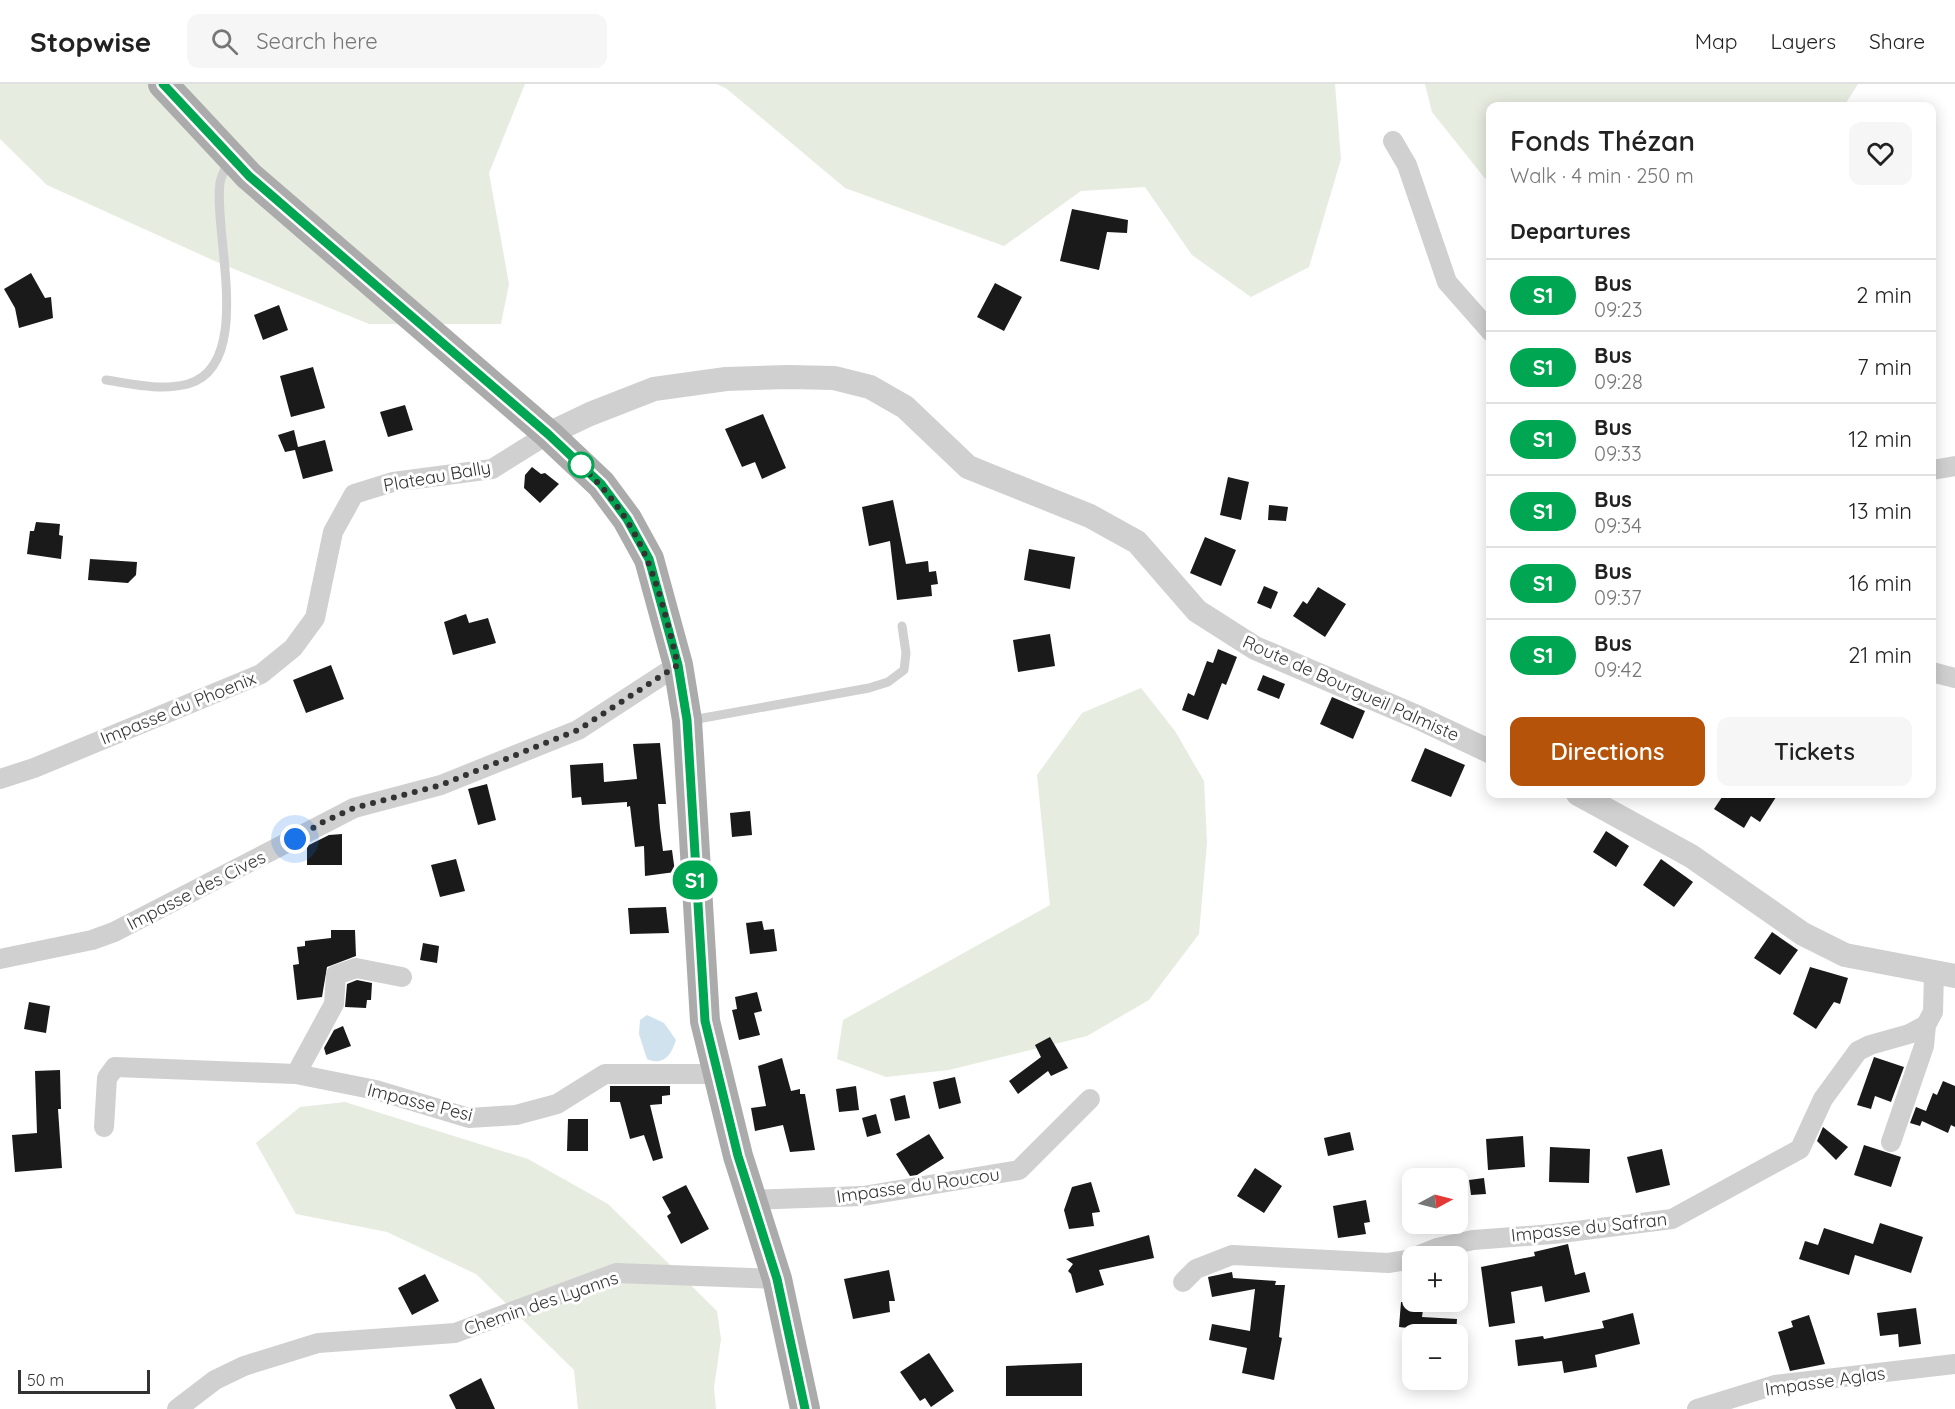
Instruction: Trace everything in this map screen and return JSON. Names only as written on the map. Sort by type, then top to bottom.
[{"type":"main road","points":[[163,84],[230,156],[548,434],[601,484],[627,519],[649,559],[678,665],[687,720],[705,1021],[717,1074],[752,1200],[777,1279],[805,1409]]},
{"type":"street","points":[[1393,141],[1407,165],[1447,282],[1486,326]]},
{"type":"street","name":"Route de Bourgueil Palmiste","points":[[548,434],[590,414],[654,389],[726,379],[789,377],[834,378],[870,387],[905,407],[968,467],[1090,516],[1137,542],[1197,610],[1255,648],[1417,717],[1486,750]]},
{"type":"street","name":"Plateau Bally","points":[[354,494],[393,482],[492,469],[548,434]]},
{"type":"street","points":[[1936,469],[1955,466]]},
{"type":"street","name":"Impasse du Phoenix","points":[[0,779],[34,768],[261,674],[293,648],[315,618],[333,532],[354,494]]},
{"type":"street","name":"Impasse des Cives","points":[[0,959],[92,940],[114,932],[354,808],[450,782],[578,730],[678,665]]},
{"type":"street","points":[[1936,673],[1955,678]]},
{"type":"street","points":[[1585,798],[1691,856],[1803,934],[1845,956],[1944,975],[1933,1012],[1926,1025],[1924,1046],[1891,1142]]},
{"type":"street","points":[[296,1074],[334,1004],[336,975],[356,968],[402,977]]},
{"type":"street","name":"Impasse du Safran","points":[[1183,1282],[1196,1269],[1232,1255],[1388,1263],[1407,1260],[1437,1248],[1473,1240],[1553,1234],[1672,1219],[1697,1207],[1708,1197],[1790,1157],[1800,1149],[1823,1099],[1858,1051],[1870,1045],[1909,1034],[1926,1025]]},
{"type":"street","name":"Impasse Pesi","points":[[104,1127],[107,1078],[115,1067],[296,1074],[376,1090],[469,1118],[516,1115],[557,1104],[605,1074],[717,1074]]},
{"type":"street","name":"Impasse du Roucou","points":[[752,1200],[863,1196],[1019,1170],[1090,1099]]},
{"type":"street","name":"Chemin des Lyanns","points":[[177,1409],[215,1380],[255,1363],[318,1343],[455,1333],[616,1273],[777,1279]]},
{"type":"street","name":"Impasse Aglas","points":[[1697,1409],[1775,1385],[1955,1364]]},
{"type":"lane","points":[[106,380],[157,387],[189,383],[208,371],[220,353],[226,334],[226,299],[220,182],[230,156]]},
{"type":"lane","points":[[687,720],[869,688],[888,682],[904,670],[906,653],[902,626]]},
{"type":"shaded area","points":[[0,84],[525,84],[489,173],[509,284],[501,324],[369,324],[217,262],[47,185],[0,139]]},
{"type":"shaded area","points":[[717,84],[1335,84],[1341,159],[1309,267],[1251,297],[1192,255],[1145,187],[1081,191],[1004,246],[845,188],[727,89]]},
{"type":"shaded area","points":[[1425,84],[1858,84],[1847,102],[1486,102],[1486,180],[1432,112]]},
{"type":"shaded area","points":[[1141,688],[1175,731],[1204,781],[1207,843],[1199,934],[1149,1000],[1087,1036],[949,1070],[886,1077],[837,1059],[843,1020],[1050,905],[1037,775],[1082,713]]},
{"type":"shaded area","points":[[345,1102],[528,1159],[608,1204],[717,1311],[721,1339],[714,1388],[716,1409],[578,1409],[574,1370],[476,1274],[387,1232],[296,1214],[256,1143],[300,1107]]},
{"type":"water","points":[[647,1015],[664,1023],[676,1040],[672,1050],[662,1060],[647,1059],[639,1034],[640,1020]]},
{"type":"building","points":[[1072,209],[1128,220],[1127,233],[1107,232],[1099,270],[1060,261]]},
{"type":"building","points":[[31,273],[45,298],[51,297],[53,318],[19,328],[15,308],[4,289]]},
{"type":"building","points":[[995,283],[1022,297],[1004,331],[977,317]]},
{"type":"building","points":[[279,305],[288,330],[263,340],[254,315]]},
{"type":"building","points":[[313,367],[325,408],[291,417],[280,376]]},
{"type":"building","points":[[405,405],[413,430],[388,437],[380,412]]},
{"type":"building","points":[[763,414],[786,468],[762,479],[755,462],[742,467],[725,429]]},
{"type":"building","points":[[294,430],[298,447],[325,440],[333,471],[303,479],[295,450],[285,452],[278,435]]},
{"type":"building","points":[[532,467],[541,474],[545,473],[559,484],[540,503],[524,488],[525,475]]},
{"type":"building","points":[[1228,477],[1249,482],[1241,520],[1220,515]]},
{"type":"building","points":[[893,500],[906,564],[928,561],[929,572],[936,571],[938,584],[931,585],[932,596],[897,600],[890,541],[869,546],[862,507]]},
{"type":"building","points":[[1269,505],[1288,507],[1286,521],[1268,520]]},
{"type":"building","points":[[36,522],[60,524],[59,535],[63,536],[61,559],[27,554],[30,531],[34,531]]},
{"type":"building","points":[[1205,537],[1236,550],[1221,586],[1190,573]]},
{"type":"building","points":[[1029,549],[1075,557],[1070,589],[1024,580]]},
{"type":"building","points":[[90,559],[137,562],[136,575],[128,583],[88,580]]},
{"type":"building","points":[[1264,586],[1278,592],[1271,609],[1257,603]]},
{"type":"building","points":[[1318,587],[1346,604],[1325,637],[1293,616],[1303,601],[1307,604]]},
{"type":"building","points":[[466,614],[469,623],[488,618],[496,643],[453,655],[444,622]]},
{"type":"building","points":[[1050,634],[1055,666],[1018,672],[1013,640]]},
{"type":"building","points":[[1218,649],[1237,657],[1226,685],[1222,683],[1208,720],[1182,710],[1188,693],[1194,696],[1207,661],[1213,663]]},
{"type":"building","points":[[331,665],[344,699],[306,713],[293,680]]},
{"type":"building","points":[[1263,675],[1285,684],[1279,699],[1257,690]]},
{"type":"building","points":[[1332,697],[1365,711],[1353,739],[1320,724]]},
{"type":"building","points":[[660,743],[666,804],[658,804],[660,828],[663,851],[672,850],[675,872],[645,876],[644,846],[635,847],[630,806],[627,807],[627,802],[582,805],[581,797],[572,798],[570,765],[603,763],[604,782],[637,779],[633,744]]},
{"type":"building","points":[[1425,748],[1465,765],[1451,797],[1411,781]]},
{"type":"building","points":[[487,784],[496,820],[478,825],[468,789]]},
{"type":"building","points":[[1721,798],[1775,798],[1760,822],[1751,816],[1744,828],[1714,809]]},
{"type":"building","points":[[750,811],[752,835],[732,837],[730,813]]},
{"type":"building","points":[[1606,831],[1629,846],[1616,867],[1593,852]]},
{"type":"building","points":[[342,834],[342,865],[307,865],[307,846],[329,835]]},
{"type":"building","points":[[456,859],[465,891],[440,897],[431,865]]},
{"type":"building","points":[[1661,859],[1693,882],[1674,907],[1643,885]]},
{"type":"building","points":[[666,907],[669,933],[630,934],[628,908]]},
{"type":"building","points":[[762,921],[764,930],[774,929],[777,951],[750,954],[746,923]]},
{"type":"building","points":[[331,930],[355,930],[356,956],[327,967],[322,997],[297,1000],[293,965],[299,964],[297,947],[305,946],[305,941],[331,938]]},
{"type":"building","points":[[1772,932],[1798,950],[1780,975],[1754,958]]},
{"type":"building","points":[[423,943],[439,946],[437,963],[420,960]]},
{"type":"building","points":[[1810,967],[1848,978],[1840,1004],[1834,1002],[1816,1029],[1793,1014]]},
{"type":"building","points":[[357,980],[372,983],[371,1000],[367,1000],[366,1008],[345,1007],[347,984]]},
{"type":"building","points":[[757,992],[762,1011],[754,1013],[760,1035],[739,1040],[732,1010],[737,1009],[735,997]]},
{"type":"building","points":[[29,1002],[50,1006],[46,1033],[24,1029]]},
{"type":"building","points":[[343,1026],[351,1046],[326,1055],[324,1048],[334,1030]]},
{"type":"building","points":[[1050,1037],[1068,1068],[1051,1076],[1048,1071],[1018,1094],[1009,1081],[1041,1057],[1035,1045]]},
{"type":"building","points":[[1874,1057],[1904,1067],[1891,1102],[1875,1096],[1871,1109],[1857,1105]]},
{"type":"building","points":[[782,1058],[791,1091],[800,1089],[800,1094],[805,1094],[815,1150],[790,1152],[783,1125],[755,1131],[751,1108],[766,1106],[758,1066]]},
{"type":"building","points":[[60,1070],[61,1109],[58,1109],[62,1168],[15,1172],[12,1135],[37,1133],[35,1071]]},
{"type":"building","points":[[955,1077],[961,1103],[939,1109],[933,1082]]},
{"type":"building","points":[[1943,1081],[1955,1086],[1955,1127],[1951,1125],[1948,1133],[1922,1121],[1920,1126],[1910,1123],[1916,1107],[1926,1111],[1933,1093],[1937,1095]]},
{"type":"building","points":[[610,1086],[670,1086],[670,1095],[662,1096],[662,1104],[650,1105],[663,1158],[653,1161],[644,1135],[630,1139],[620,1102],[610,1102]]},
{"type":"building","points":[[856,1086],[859,1110],[839,1112],[836,1089]]},
{"type":"building","points":[[905,1095],[910,1118],[895,1121],[890,1099]]},
{"type":"building","points":[[876,1114],[881,1133],[867,1137],[862,1118]]},
{"type":"building","points":[[568,1119],[588,1119],[588,1151],[567,1151]]},
{"type":"building","points":[[1823,1127],[1848,1147],[1836,1160],[1817,1141]]},
{"type":"building","points":[[1350,1132],[1354,1150],[1328,1156],[1324,1138]]},
{"type":"building","points":[[929,1134],[944,1158],[917,1175],[910,1176],[896,1154]]},
{"type":"building","points":[[1523,1136],[1525,1167],[1488,1170],[1486,1139]]},
{"type":"building","points":[[1864,1145],[1901,1157],[1891,1187],[1854,1175]]},
{"type":"building","points":[[1550,1147],[1590,1149],[1589,1183],[1549,1182]]},
{"type":"building","points":[[1662,1149],[1670,1185],[1636,1193],[1627,1157]]},
{"type":"building","points":[[1255,1168],[1282,1186],[1264,1213],[1237,1196]]},
{"type":"building","points":[[1484,1178],[1486,1194],[1471,1195],[1469,1180]]},
{"type":"building","points":[[1091,1182],[1100,1212],[1092,1213],[1094,1226],[1069,1229],[1064,1210],[1072,1187]]},
{"type":"building","points":[[686,1185],[709,1229],[681,1244],[667,1216],[671,1213],[662,1197]]},
{"type":"building","points":[[1366,1200],[1370,1222],[1364,1223],[1366,1234],[1338,1238],[1333,1206]]},
{"type":"building","points":[[1880,1223],[1923,1237],[1911,1273],[1855,1255],[1849,1275],[1799,1259],[1805,1241],[1818,1245],[1824,1228],[1873,1244]]},
{"type":"building","points":[[1149,1235],[1154,1258],[1099,1270],[1104,1285],[1076,1293],[1068,1271],[1073,1264],[1066,1259]]},
{"type":"building","points":[[1568,1244],[1575,1275],[1585,1272],[1590,1292],[1545,1302],[1542,1286],[1511,1292],[1515,1323],[1489,1327],[1481,1267],[1535,1256],[1534,1252]]},
{"type":"building","points":[[889,1270],[895,1301],[889,1301],[890,1312],[853,1319],[844,1279]]},
{"type":"building","points":[[1232,1272],[1233,1278],[1276,1281],[1275,1285],[1285,1285],[1279,1337],[1282,1338],[1274,1380],[1242,1373],[1247,1348],[1209,1340],[1212,1324],[1250,1331],[1255,1289],[1212,1297],[1208,1277]]},
{"type":"building","points":[[425,1274],[439,1301],[412,1315],[398,1288]]},
{"type":"building","points":[[1401,1302],[1402,1312],[1423,1312],[1422,1317],[1457,1319],[1457,1324],[1402,1324],[1402,1327],[1399,1327]]},
{"type":"building","points":[[1916,1308],[1921,1344],[1899,1347],[1898,1334],[1880,1336],[1877,1313]]},
{"type":"building","points":[[1633,1313],[1640,1344],[1595,1355],[1597,1367],[1564,1373],[1562,1361],[1518,1366],[1515,1340],[1543,1336],[1544,1339],[1604,1328],[1602,1321]]},
{"type":"building","points":[[1809,1315],[1825,1364],[1790,1371],[1778,1332],[1793,1327],[1791,1321]]},
{"type":"building","points":[[929,1353],[954,1391],[931,1407],[925,1398],[920,1401],[900,1372]]},
{"type":"building","points":[[1082,1363],[1082,1396],[1006,1396],[1006,1366]]},
{"type":"building","points":[[481,1378],[495,1409],[456,1409],[449,1395]]},
{"type":"bus line","name":"S1","points":[[163,84],[210,137],[249,176],[548,434],[601,484],[627,519],[649,559],[664,607],[678,665],[687,720],[705,1021],[738,1156],[777,1279],[805,1409]]},
{"type":"route","points":[[295,839],[321,823],[354,808],[441,785],[578,730],[678,665],[664,607],[649,559],[627,519],[601,484],[574,459],[581,465]]}]
